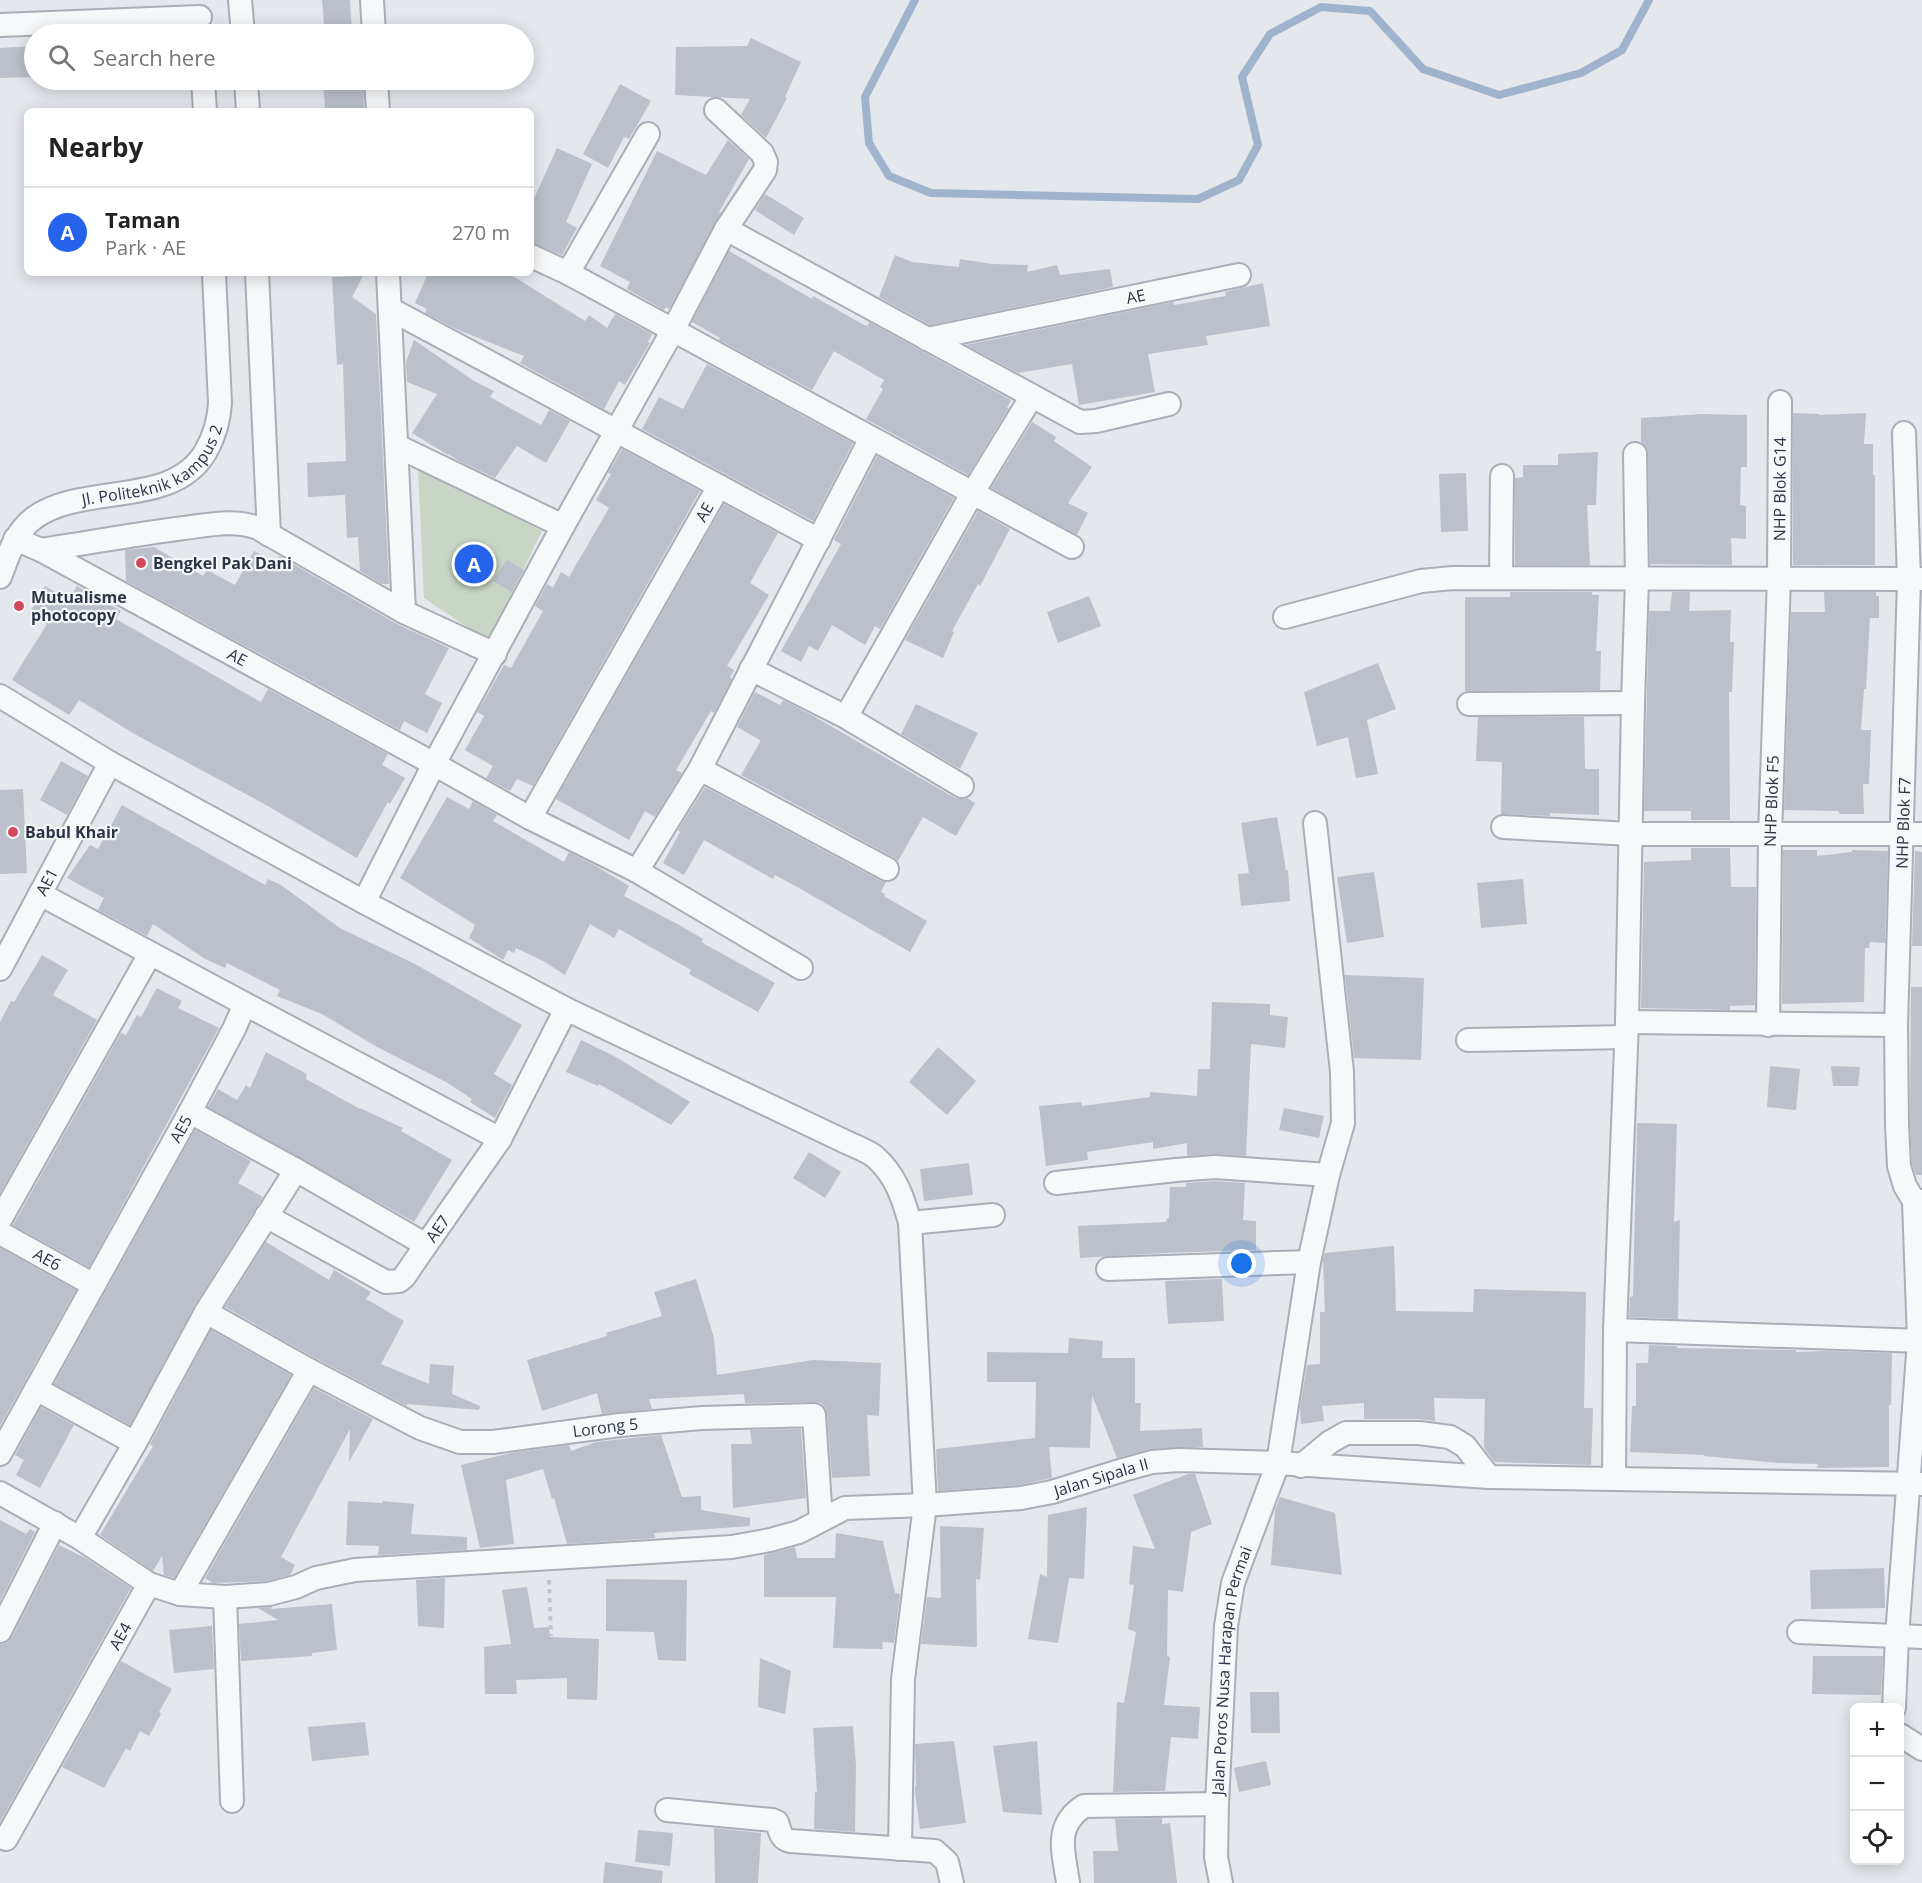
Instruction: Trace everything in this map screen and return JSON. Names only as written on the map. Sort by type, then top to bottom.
[{"type":"street","points":[[240,0],[242,24]]},
{"type":"street","points":[[372,0],[373,24]]},
{"type":"street","points":[[25,24],[200,17]]},
{"type":"street","points":[[0,25],[24,24]]},
{"type":"street","points":[[204,90],[205,108]]},
{"type":"street","points":[[247,90],[248,108]]},
{"type":"street","points":[[377,90],[378,108]]},
{"type":"street","points":[[364,902],[435,764],[563,526],[673,330],[726,229],[765,170],[766,162],[762,153],[716,110]]},
{"type":"street","points":[[568,273],[648,134]]},
{"type":"street","points":[[726,229],[1080,422],[1096,421],[1169,404]]},
{"type":"street","points":[[534,257],[568,273],[1072,547]]},
{"type":"street","name":"AE","points":[[927,339],[1239,275]]},
{"type":"street","name":"Jl. Politeknik kampus 2","points":[[15,539],[33,518],[52,508],[73,500],[157,487],[183,476],[202,458],[213,438],[219,420],[214,276]]},
{"type":"street","points":[[257,276],[269,535]]},
{"type":"street","points":[[388,276],[404,612]]},
{"type":"street","name":"AE","points":[[390,309],[819,540]]},
{"type":"street","points":[[846,717],[973,492],[1032,396]]},
{"type":"street","name":"NHP Blok G14","points":[[1779,578],[1780,402]]},
{"type":"street","name":"NHP Blok F7","points":[[1904,433],[1916,579],[1912,834],[1896,1024],[1899,1166],[1905,1186],[1918,1201]]},
{"type":"street","points":[[637,871],[700,769],[871,438]]},
{"type":"street","points":[[397,446],[563,526]]},
{"type":"street","points":[[1614,1478],[1615,1330],[1626,1029],[1637,579],[1635,454]]},
{"type":"street","points":[[1501,577],[1502,476]]},
{"type":"street","name":"AE","points":[[530,818],[719,486]]},
{"type":"street","points":[[41,550],[154,532],[223,524],[248,524],[404,612],[495,654]]},
{"type":"street","points":[[0,577],[15,539]]},
{"type":"street","name":"AE","points":[[15,539],[41,550],[530,818],[637,871],[801,968]]},
{"type":"street","points":[[1285,617],[1421,581],[1453,578],[1916,579]]},
{"type":"street","name":"NHP Blok F5","points":[[1768,1025],[1770,835],[1779,578]]},
{"type":"street","points":[[751,669],[846,717],[962,786]]},
{"type":"street","points":[[0,696],[110,763],[364,902],[566,1009],[873,1155],[891,1173],[902,1196],[910,1222],[925,1505],[903,1679],[900,1849]]},
{"type":"street","points":[[1469,704],[1633,703]]},
{"type":"street","name":"AE1","points":[[0,969],[110,763]]},
{"type":"street","points":[[700,769],[887,868]]},
{"type":"street","name":"Jalan Poros Nusa Harapan Permai","points":[[1221,1883],[1216,1857],[1216,1804],[1226,1626],[1233,1583],[1278,1463],[1309,1262],[1328,1175],[1340,1134],[1344,1107],[1315,823]]},
{"type":"street","points":[[1503,827],[1631,834],[1912,834]]},
{"type":"street","points":[[40,894],[500,1140]]},
{"type":"street","points":[[0,1220],[150,954]]},
{"type":"street","name":"AE5","points":[[0,1454],[190,1112],[234,1029],[244,1004]]},
{"type":"street","name":"AE7","points":[[190,1112],[426,1245],[500,1140],[566,1009]]},
{"type":"street","points":[[1468,1040],[1626,1029],[1896,1024]]},
{"type":"street","points":[[1056,1183],[1215,1167],[1328,1175]]},
{"type":"street","points":[[80,1538],[206,1312],[296,1170]]},
{"type":"street","points":[[1894,1703],[1897,1636],[1916,1484],[1920,1341],[1918,1201]]},
{"type":"street","points":[[910,1222],[993,1215]]},
{"type":"street","points":[[266,1216],[386,1282],[399,1281],[404,1277],[426,1245]]},
{"type":"street","name":"AE6","points":[[0,1233],[94,1286]]},
{"type":"street","points":[[1108,1269],[1309,1262]]},
{"type":"street","points":[[180,1594],[309,1370],[206,1312]]},
{"type":"street","points":[[1615,1330],[1920,1341]]},
{"type":"street","name":"Lorong 5","points":[[309,1370],[420,1428],[460,1442],[493,1442],[620,1425],[702,1418],[814,1415],[821,1520]]},
{"type":"street","points":[[36,1389],[135,1443]]},
{"type":"street","points":[[1301,1466],[1330,1442],[1346,1433],[1419,1433],[1450,1437],[1465,1446],[1489,1477]]},
{"type":"street","name":"Jalan Sipala II","points":[[149,1584],[180,1594],[225,1598],[269,1594],[296,1587],[316,1578],[355,1570],[732,1547],[785,1537],[845,1508],[1021,1498],[1052,1492],[1152,1462],[1179,1460],[1278,1463],[1489,1477],[1916,1484]]},
{"type":"street","points":[[0,1494],[80,1538],[149,1584]]},
{"type":"street","points":[[1,1628],[55,1524]]},
{"type":"street","name":"AE4","points":[[6,1839],[149,1584]]},
{"type":"street","points":[[225,1598],[232,1801]]},
{"type":"street","points":[[1799,1632],[1922,1637]]},
{"type":"street","points":[[1904,1737],[1922,1749]]},
{"type":"street","points":[[1068,1883],[1062,1834],[1076,1811],[1084,1806],[1216,1804]]},
{"type":"street","points":[[667,1810],[775,1820],[780,1834],[786,1841],[935,1851],[947,1862],[952,1883]]},
{"type":"path","points":[[548,1558],[551,1636]]},
{"type":"green space","points":[[418,467],[542,531],[488,641],[424,598]]},
{"type":"building","points":[[322,0],[350,0],[351,24],[324,24]]},
{"type":"building","points":[[751,38],[801,62],[785,97],[787,98],[766,138],[741,115],[750,99],[675,95],[676,47],[747,46]]},
{"type":"building","points":[[24,47],[24,77],[0,78],[0,48]]},
{"type":"building","points":[[620,84],[651,101],[629,139],[624,137],[608,168],[583,154]]},
{"type":"building","points":[[324,90],[363,90],[364,108],[325,108]]},
{"type":"building","points":[[728,140],[749,159],[669,309],[666,307],[664,310],[627,289],[630,282],[600,266],[657,151],[706,175]]},
{"type":"building","points":[[557,148],[592,164],[566,222],[577,228],[562,255],[534,244],[534,198]]},
{"type":"building","points":[[765,194],[804,218],[794,235],[755,210]]},
{"type":"building","points":[[729,251],[812,299],[813,296],[862,324],[868,326],[869,322],[1011,400],[1007,408],[1009,408],[968,475],[866,419],[883,389],[880,387],[884,380],[834,351],[812,390],[719,340],[720,338],[692,322]]},
{"type":"building","points":[[895,255],[912,262],[959,267],[960,259],[992,264],[1028,265],[1027,272],[1057,265],[1060,275],[1110,269],[1113,287],[930,325],[879,297]]},
{"type":"building","points":[[363,276],[352,297],[376,314],[389,584],[382,584],[360,571],[358,537],[347,538],[345,495],[308,497],[307,463],[346,461],[343,364],[337,365],[332,277]]},
{"type":"building","points":[[427,276],[513,276],[585,321],[589,315],[607,328],[615,314],[652,334],[648,342],[650,343],[625,385],[619,381],[604,409],[520,363],[524,356],[456,329],[425,313],[427,309],[415,303]]},
{"type":"building","points":[[1263,283],[1270,326],[1206,336],[1208,345],[1148,354],[1155,392],[1079,405],[1072,364],[1018,373],[966,345],[1173,302],[1174,305],[1226,296],[1225,292]]},
{"type":"building","points":[[414,340],[474,381],[494,391],[490,397],[541,425],[549,410],[570,421],[546,463],[517,446],[495,478],[459,461],[412,433],[437,394],[407,382],[406,362]]},
{"type":"building","points":[[707,364],[853,443],[813,521],[642,429],[659,397],[683,409]]},
{"type":"building","points":[[1793,413],[1819,415],[1866,413],[1864,444],[1873,444],[1873,475],[1875,475],[1875,565],[1793,565]]},
{"type":"building","points":[[1702,414],[1747,415],[1747,467],[1741,467],[1740,505],[1746,506],[1746,539],[1731,538],[1732,565],[1650,564],[1648,454],[1641,442],[1641,418]]},
{"type":"building","points":[[1032,422],[1056,437],[1054,441],[1092,467],[1068,503],[1088,513],[1077,535],[991,488]]},
{"type":"building","points":[[622,449],[700,491],[533,786],[517,779],[510,791],[486,778],[493,766],[465,750],[484,716],[477,712],[504,665],[511,668],[543,611],[535,606],[547,584],[553,588],[561,572],[569,577],[609,508],[596,500]]},
{"type":"building","points":[[1598,452],[1596,505],[1587,505],[1590,565],[1515,565],[1515,478],[1523,477],[1523,465],[1558,465],[1558,454]]},
{"type":"building","points":[[877,456],[954,498],[880,629],[875,626],[865,645],[832,625],[818,651],[809,646],[801,662],[781,651],[841,544],[834,540]]},
{"type":"building","points":[[1466,473],[1468,531],[1441,532],[1439,474]]},
{"type":"building","points":[[724,504],[778,533],[750,583],[769,595],[727,666],[734,670],[730,677],[732,679],[714,713],[711,711],[676,770],[682,773],[655,817],[645,811],[629,840],[556,799]]},
{"type":"building","points":[[978,511],[1010,529],[980,586],[978,584],[952,631],[954,632],[943,658],[905,640]]},
{"type":"building","points":[[154,547],[203,576],[207,570],[235,585],[254,551],[276,563],[279,556],[397,624],[449,648],[425,694],[442,703],[427,733],[404,721],[400,730],[126,581],[125,550]]},
{"type":"building","points":[[507,560],[524,570],[512,592],[493,581]]},
{"type":"building","points":[[45,586],[69,600],[77,586],[121,611],[116,619],[261,702],[268,689],[388,754],[382,765],[405,778],[390,804],[388,802],[357,858],[259,801],[138,736],[79,700],[69,715],[12,680],[47,624],[29,614]]},
{"type":"building","points":[[1510,592],[1592,592],[1592,595],[1599,595],[1596,651],[1601,651],[1600,690],[1465,691],[1465,597],[1510,597]]},
{"type":"building","points":[[1672,592],[1690,592],[1689,611],[1731,610],[1730,642],[1734,642],[1732,692],[1729,692],[1730,820],[1691,820],[1691,811],[1644,811],[1649,611],[1670,611]]},
{"type":"building","points":[[1824,592],[1876,592],[1876,596],[1879,596],[1879,618],[1870,618],[1861,730],[1871,730],[1869,784],[1863,784],[1864,814],[1784,810],[1791,612],[1825,612]]},
{"type":"building","points":[[1089,596],[1101,626],[1058,643],[1047,612]]},
{"type":"building","points":[[1378,663],[1396,709],[1367,720],[1378,774],[1356,778],[1348,737],[1317,746],[1304,692]]},
{"type":"building","points":[[755,692],[780,705],[783,700],[955,798],[967,798],[975,803],[956,836],[923,817],[898,861],[741,775],[760,742],[737,727]]},
{"type":"building","points":[[916,704],[978,733],[960,769],[901,734]]},
{"type":"building","points":[[1478,717],[1584,717],[1585,769],[1599,769],[1599,815],[1501,814],[1502,762],[1476,761]]},
{"type":"building","points":[[61,761],[88,776],[67,815],[40,800]]},
{"type":"building","points":[[705,787],[886,882],[881,892],[885,894],[884,896],[927,921],[910,952],[799,888],[775,875],[773,879],[704,840],[684,875],[663,863],[680,832],[678,830]]},
{"type":"building","name":"Babul Khair","points":[[23,789],[27,873],[0,874],[0,790]]},
{"type":"building","points":[[447,797],[469,809],[473,801],[497,815],[493,821],[564,862],[569,852],[596,866],[629,886],[624,896],[681,926],[703,939],[701,942],[775,983],[758,1012],[689,974],[691,970],[619,929],[614,938],[590,924],[565,975],[516,948],[514,953],[508,950],[503,960],[469,938],[475,925],[400,878]]},
{"type":"building","points":[[122,805],[265,885],[268,879],[281,885],[340,928],[415,964],[522,1025],[494,1074],[512,1085],[495,1118],[470,1102],[472,1099],[446,1082],[377,1047],[322,1014],[277,996],[280,990],[227,963],[225,968],[205,959],[153,924],[147,936],[98,910],[104,898],[67,878],[90,845],[98,849]]},
{"type":"building","points":[[1277,817],[1286,870],[1288,870],[1290,901],[1241,906],[1238,874],[1249,873],[1241,823]]},
{"type":"building","points":[[1691,848],[1730,848],[1731,887],[1756,887],[1755,1005],[1730,1006],[1730,1010],[1641,1008],[1644,862],[1691,860]]},
{"type":"building","points":[[1783,850],[1817,850],[1817,856],[1852,852],[1852,850],[1888,851],[1885,943],[1870,942],[1869,948],[1865,948],[1864,1002],[1782,1004]]},
{"type":"building","points":[[1915,851],[1922,852],[1922,946],[1912,946]]},
{"type":"building","points":[[1374,872],[1384,937],[1347,943],[1337,877]]},
{"type":"building","points":[[1523,879],[1527,924],[1481,928],[1477,883]]},
{"type":"building","points":[[42,955],[68,970],[53,995],[97,1020],[0,1193],[0,1022],[11,1001],[14,1002]]},
{"type":"building","points":[[1345,975],[1424,978],[1421,1060],[1354,1058]]},
{"type":"building","points":[[1911,987],[1922,987],[1922,1175],[1916,1175],[1912,1164]]},
{"type":"building","points":[[157,988],[182,1001],[178,1008],[219,1028],[89,1267],[13,1225],[121,1033],[126,1035],[137,1015],[141,1017]]},
{"type":"building","points":[[1212,1002],[1270,1004],[1270,1015],[1288,1017],[1285,1048],[1251,1044],[1246,1156],[1216,1154],[1187,1156],[1187,1143],[1153,1149],[1153,1142],[1087,1152],[1088,1160],[1046,1166],[1039,1106],[1081,1102],[1082,1106],[1150,1097],[1150,1092],[1197,1096],[1198,1069],[1210,1069]]},
{"type":"building","points":[[581,1040],[614,1056],[690,1102],[671,1125],[599,1084],[598,1086],[566,1072]]},
{"type":"building","points":[[938,1047],[976,1081],[947,1115],[909,1082]]},
{"type":"building","points":[[266,1052],[307,1074],[306,1079],[360,1109],[403,1128],[401,1131],[452,1160],[414,1222],[208,1107],[218,1089],[237,1100],[246,1085],[250,1088]]},
{"type":"building","points":[[1770,1066],[1800,1069],[1796,1110],[1767,1107]]},
{"type":"building","points":[[1831,1066],[1860,1067],[1858,1086],[1833,1086]]},
{"type":"building","points":[[1284,1108],[1324,1116],[1319,1138],[1279,1130]]},
{"type":"building","points":[[1637,1123],[1677,1124],[1674,1222],[1680,1220],[1678,1319],[1629,1317],[1630,1297],[1633,1296]]},
{"type":"building","points":[[195,1130],[251,1161],[238,1183],[263,1197],[195,1305],[130,1425],[54,1384]]},
{"type":"building","points":[[809,1152],[841,1172],[825,1198],[793,1178]]},
{"type":"building","points":[[969,1163],[973,1195],[924,1201],[920,1169]]},
{"type":"building","points":[[1215,1181],[1245,1183],[1243,1220],[1256,1221],[1256,1250],[1080,1258],[1078,1226],[1166,1222],[1169,1218],[1170,1187],[1186,1187],[1186,1183]]},
{"type":"building","points":[[266,1242],[329,1280],[334,1270],[371,1292],[366,1299],[404,1321],[381,1364],[429,1384],[430,1364],[454,1366],[452,1394],[480,1406],[479,1410],[407,1404],[407,1406],[225,1307]]},
{"type":"building","points":[[1394,1246],[1396,1311],[1473,1312],[1474,1289],[1586,1292],[1584,1408],[1593,1408],[1591,1465],[1495,1462],[1484,1448],[1485,1399],[1434,1398],[1435,1421],[1364,1419],[1364,1403],[1322,1406],[1324,1421],[1301,1424],[1300,1408],[1307,1365],[1320,1364],[1320,1312],[1325,1312],[1323,1259],[1325,1253]]},
{"type":"building","points":[[0,1248],[76,1290],[0,1426]]},
{"type":"building","points":[[696,1279],[714,1338],[717,1375],[813,1360],[881,1363],[879,1416],[867,1415],[870,1476],[832,1478],[827,1414],[821,1403],[745,1403],[744,1394],[649,1399],[652,1409],[602,1414],[597,1393],[542,1411],[527,1360],[607,1336],[606,1333],[662,1316],[654,1292]]},
{"type":"building","points":[[1222,1279],[1224,1321],[1168,1324],[1165,1281]]},
{"type":"building","points":[[211,1330],[291,1375],[174,1578],[164,1575],[162,1556],[153,1571],[100,1535],[153,1446],[150,1444]]},
{"type":"building","points":[[1069,1338],[1103,1341],[1102,1358],[1135,1358],[1135,1403],[1141,1403],[1140,1431],[1202,1428],[1203,1447],[1151,1449],[1117,1458],[1092,1395],[1090,1448],[1049,1447],[1052,1478],[1019,1485],[938,1491],[936,1449],[1035,1438],[1036,1382],[987,1382],[987,1352],[1068,1353]]},
{"type":"building","points":[[1649,1345],[1677,1346],[1677,1348],[1796,1350],[1796,1352],[1892,1353],[1889,1467],[1817,1468],[1818,1464],[1630,1452],[1632,1406],[1636,1406],[1636,1363],[1648,1363]]},
{"type":"building","points":[[314,1388],[373,1419],[349,1462],[350,1429],[281,1557],[295,1565],[290,1575],[267,1581],[213,1583],[205,1578]]},
{"type":"building","points":[[41,1407],[74,1425],[40,1488],[16,1475],[24,1460],[15,1455]]},
{"type":"building","points":[[801,1429],[806,1498],[733,1508],[731,1444],[752,1444],[750,1430]]},
{"type":"building","points":[[661,1435],[682,1497],[701,1496],[701,1510],[750,1518],[750,1526],[654,1533],[655,1538],[567,1544],[543,1469],[506,1480],[514,1544],[480,1548],[461,1465],[511,1453],[569,1445],[571,1451],[596,1442]]},
{"type":"building","points":[[1188,1474],[1195,1474],[1212,1524],[1191,1532],[1183,1592],[1168,1590],[1167,1656],[1170,1657],[1164,1705],[1200,1707],[1198,1739],[1171,1737],[1165,1791],[1113,1792],[1117,1702],[1124,1703],[1136,1632],[1128,1629],[1134,1585],[1129,1584],[1133,1546],[1155,1549],[1133,1495]]},
{"type":"building","points":[[1280,1497],[1335,1513],[1342,1575],[1271,1565],[1275,1510]]},
{"type":"building","points":[[348,1501],[414,1504],[411,1534],[467,1537],[467,1550],[378,1555],[379,1546],[346,1545]]},
{"type":"building","points":[[1087,1507],[1084,1579],[1069,1578],[1058,1643],[1028,1639],[1040,1574],[1047,1577],[1048,1515]]},
{"type":"building","points":[[0,1520],[26,1534],[30,1529],[35,1532],[0,1601]]},
{"type":"building","points":[[940,1526],[984,1528],[980,1580],[976,1579],[977,1647],[921,1644],[927,1597],[941,1598]]},
{"type":"building","points":[[836,1533],[883,1541],[895,1593],[900,1594],[894,1643],[882,1642],[883,1649],[833,1648],[836,1597],[764,1597],[764,1555],[795,1547],[797,1558],[835,1558]]},
{"type":"building","points":[[59,1545],[87,1559],[131,1588],[0,1822],[0,1644],[7,1643],[12,1637]]},
{"type":"building","points":[[1884,1568],[1885,1608],[1811,1609],[1810,1570]]},
{"type":"building","points":[[445,1578],[444,1628],[418,1626],[416,1580]]},
{"type":"building","points":[[606,1579],[687,1580],[686,1661],[658,1660],[654,1632],[606,1631]]},
{"type":"building","points":[[527,1587],[534,1628],[549,1627],[550,1637],[599,1639],[597,1700],[567,1699],[567,1678],[516,1680],[517,1694],[485,1694],[484,1647],[511,1644],[502,1590]]},
{"type":"building","points":[[332,1604],[337,1650],[312,1653],[312,1656],[241,1661],[239,1624],[278,1620],[258,1608]]},
{"type":"building","points":[[212,1626],[214,1669],[174,1673],[169,1630]]},
{"type":"building","points":[[1813,1656],[1883,1656],[1881,1695],[1812,1694]]},
{"type":"building","points":[[760,1658],[791,1671],[785,1714],[758,1707]]},
{"type":"building","points":[[121,1661],[172,1689],[149,1736],[140,1731],[130,1751],[126,1748],[104,1788],[62,1767]]},
{"type":"building","points":[[1250,1692],[1279,1692],[1280,1733],[1251,1733]]},
{"type":"building","points":[[365,1722],[369,1755],[312,1761],[308,1727]]},
{"type":"building","points":[[853,1726],[856,1765],[855,1832],[814,1829],[815,1792],[817,1792],[813,1728]]},
{"type":"building","points":[[954,1741],[966,1823],[920,1829],[915,1792],[915,1744]]},
{"type":"building","points":[[1037,1741],[1042,1815],[1003,1812],[993,1746]]},
{"type":"building","points":[[1266,1761],[1271,1785],[1239,1792],[1234,1768]]},
{"type":"building","points":[[1162,1818],[1162,1824],[1170,1823],[1177,1883],[1094,1883],[1093,1851],[1118,1851],[1115,1819]]},
{"type":"building","points":[[714,1828],[761,1833],[758,1883],[715,1883]]},
{"type":"building","points":[[638,1830],[673,1833],[670,1866],[635,1862]]},
{"type":"building","points":[[605,1862],[663,1871],[662,1883],[603,1883]]},
{"type":"waterway","points":[[915,0],[865,97],[869,143],[889,176],[931,193],[1198,199],[1239,180],[1258,145],[1242,77],[1270,34],[1321,7],[1370,11],[1423,69],[1499,95],[1581,73],[1622,50],[1649,0]]},
{"type":"place","name":"Bengkel Pak Dani","points":[[141,563]]},
{"type":"place","name":"Taman","points":[[474,564]]},
{"type":"place","name":"Mutualisme photocopy","points":[[19,606]]},
{"type":"place","name":"Babul Khair","points":[[13,832]]}]
